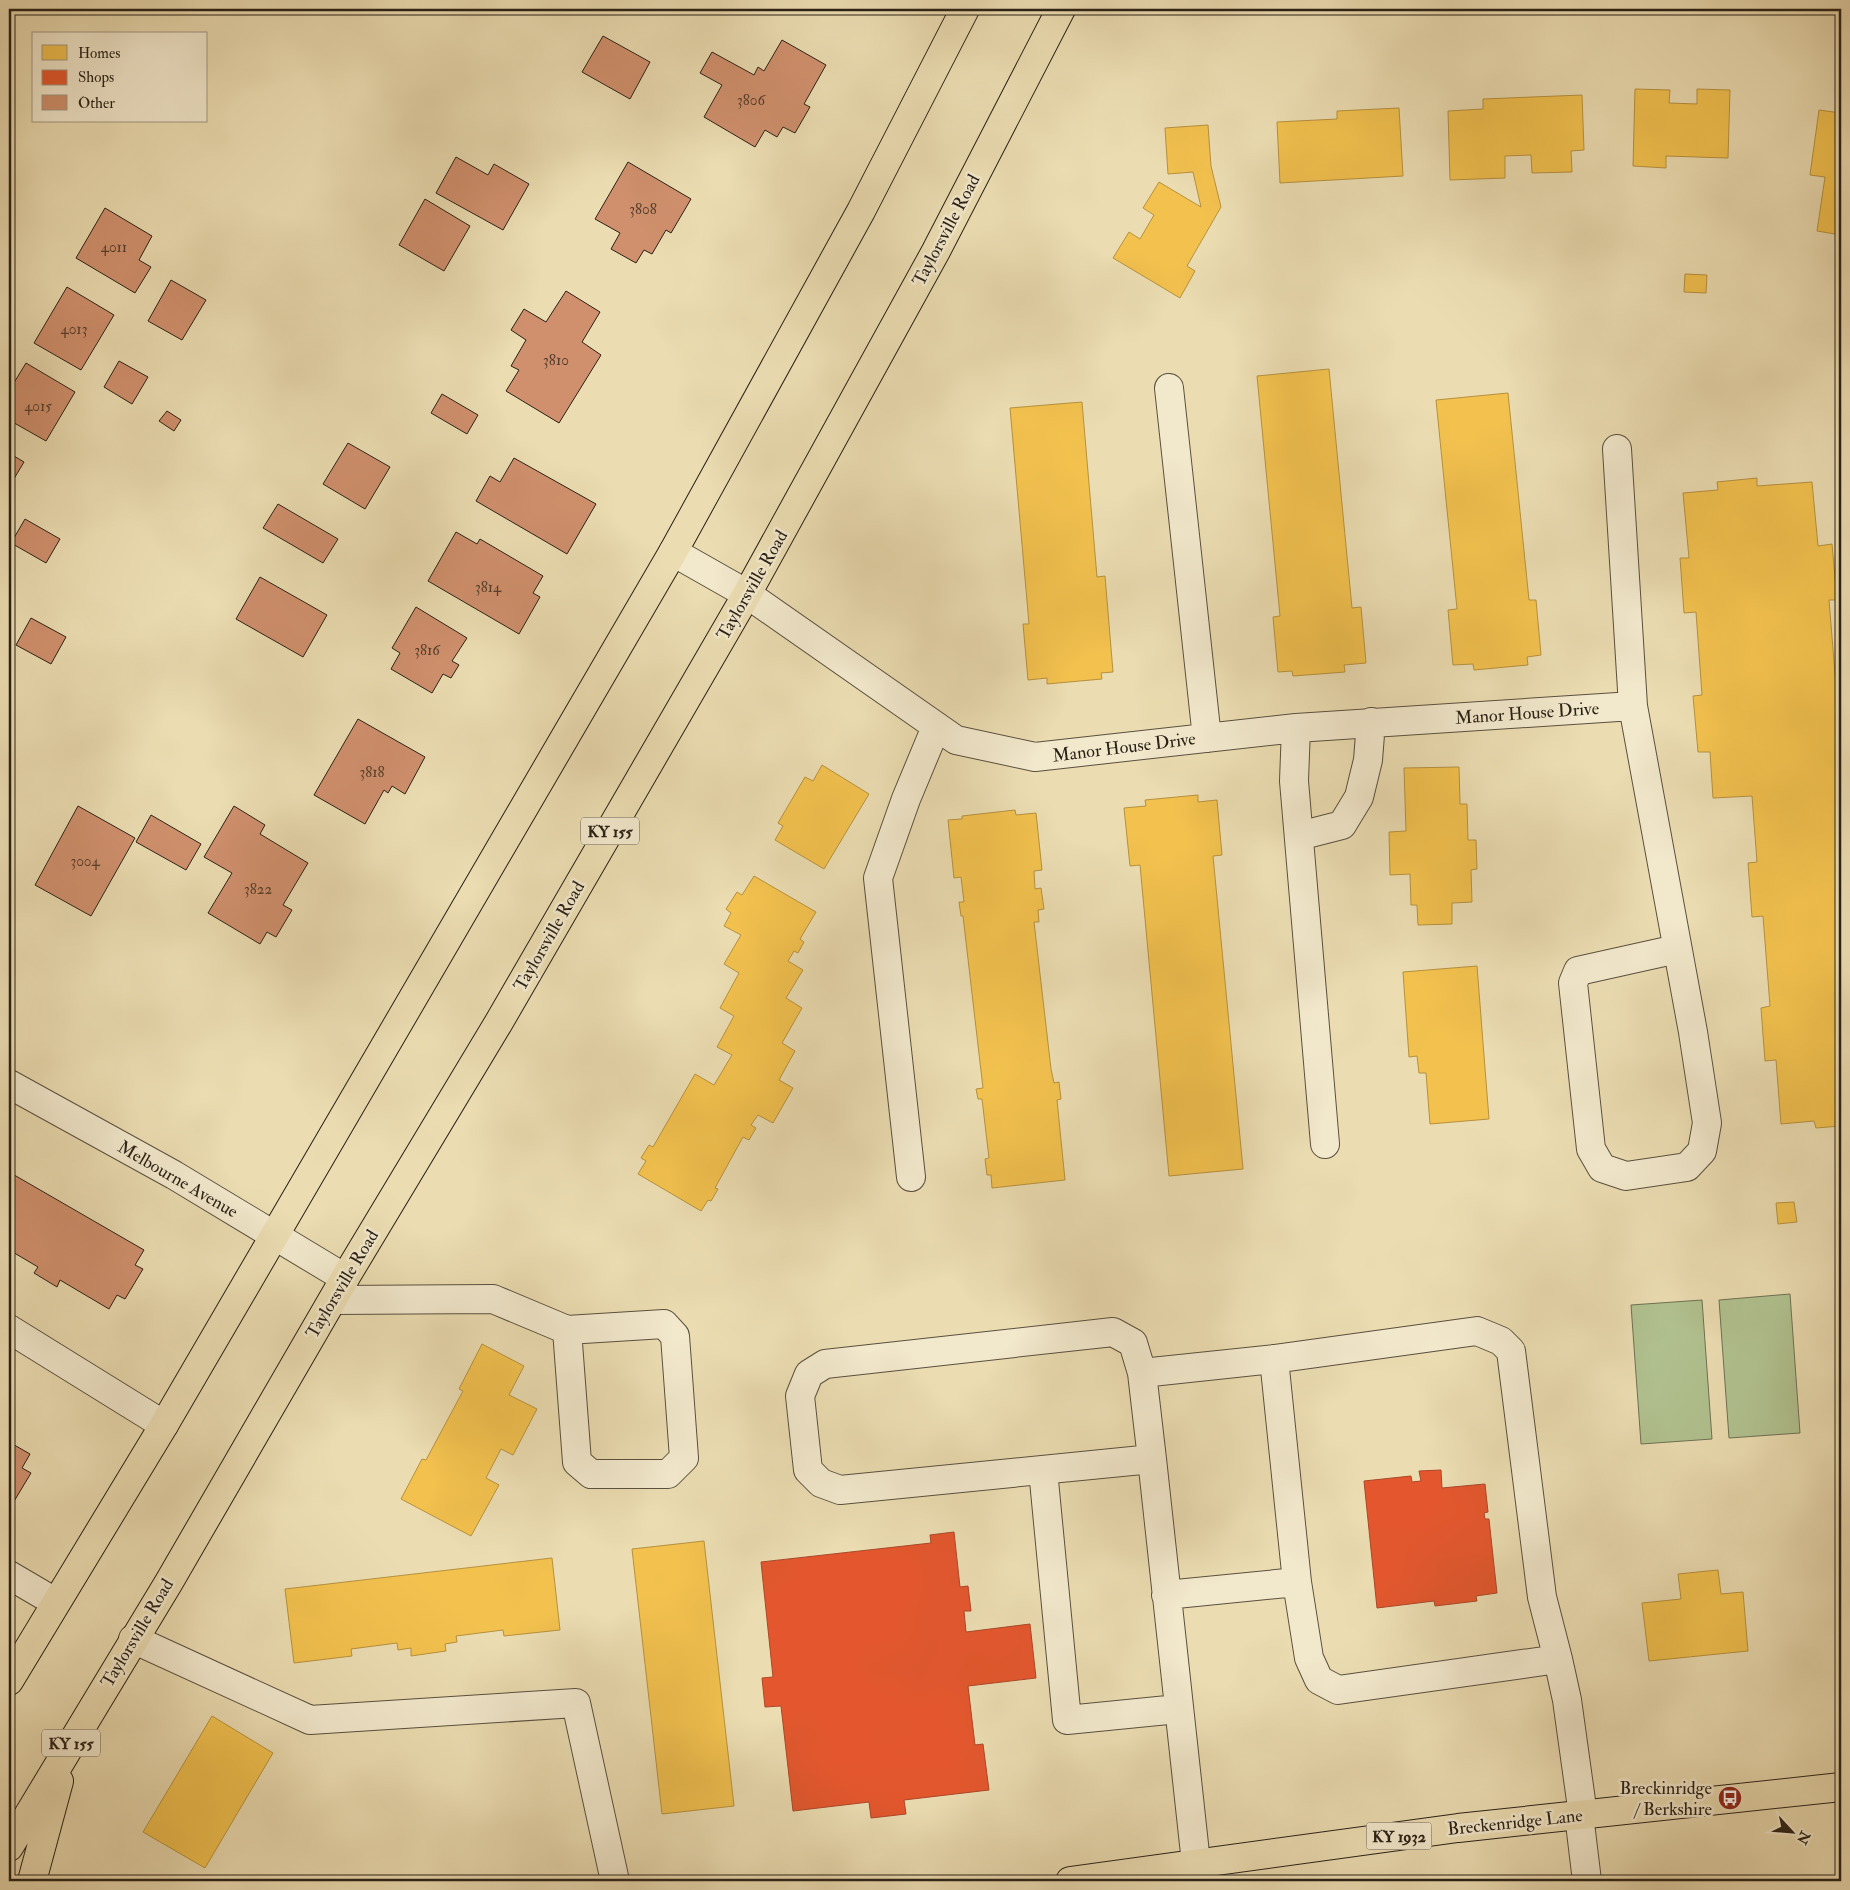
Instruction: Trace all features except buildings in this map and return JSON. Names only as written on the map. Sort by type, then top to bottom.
[{"type":"main road","points":[[9,1681],[55,1602],[164,1425],[203,1354],[275,1235],[673,552],[861,211],[965,9]]},
{"type":"main road","name":"Taylorsville Road","points":[[9,1847],[509,1004],[747,594],[936,251],[1061,9]]},
{"type":"main road","points":[[32,1881],[68,1748]]},
{"type":"main road","name":"Breckenridge Lane","points":[[1070,1881],[1197,1872],[1458,1828],[1841,1787]]},
{"type":"street","points":[[1168,388],[1207,738]]},
{"type":"street","points":[[1617,449],[1633,706],[1693,1032],[1707,1122],[1702,1151],[1687,1167],[1626,1176],[1602,1168],[1591,1148],[1573,983],[1578,971],[1677,949]]},
{"type":"street","name":"Manor House Drive","points":[[673,552],[747,594],[956,740],[1035,757],[1296,728],[1633,706]]},
{"type":"street","points":[[1299,836],[1342,825],[1358,798],[1368,760],[1370,722]]},
{"type":"street","points":[[911,1177],[878,878],[906,799],[936,727]]},
{"type":"street","points":[[1296,728],[1294,781],[1325,1144]]},
{"type":"street","name":"Melbourne Avenue","points":[[9,1084],[174,1175],[275,1235],[339,1289]]},
{"type":"street","points":[[339,1289],[493,1299],[567,1330],[664,1324],[675,1336],[684,1458],[668,1474],[591,1474],[577,1462],[567,1330]]},
{"type":"street","points":[[9,1329],[164,1425]]},
{"type":"street","points":[[1152,1459],[840,1490],[821,1483],[808,1470],[800,1396],[809,1374],[825,1364],[1113,1332],[1133,1343],[1142,1373],[1152,1459],[1178,1709],[1197,1872]]},
{"type":"street","points":[[1142,1373],[1274,1359],[1476,1332],[1501,1340],[1511,1351],[1542,1597],[1567,1700],[1587,1881]]},
{"type":"street","points":[[1274,1359],[1297,1582],[1310,1658],[1319,1680],[1338,1690],[1558,1659]]},
{"type":"street","points":[[1043,1470],[1068,1720],[1178,1709]]},
{"type":"street","points":[[9,1575],[55,1602]]},
{"type":"street","points":[[1166,1595],[1297,1582]]},
{"type":"street","points":[[133,1639],[310,1720],[576,1703],[615,1881]]},
{"type":"green space","points":[[1790,1294],[1800,1433],[1729,1438],[1719,1300]]},
{"type":"green space","points":[[1702,1300],[1712,1439],[1641,1444],[1631,1305]]},
{"type":"place","name":"Breckinridge / Berkshire","points":[[1730,1798]]}]
